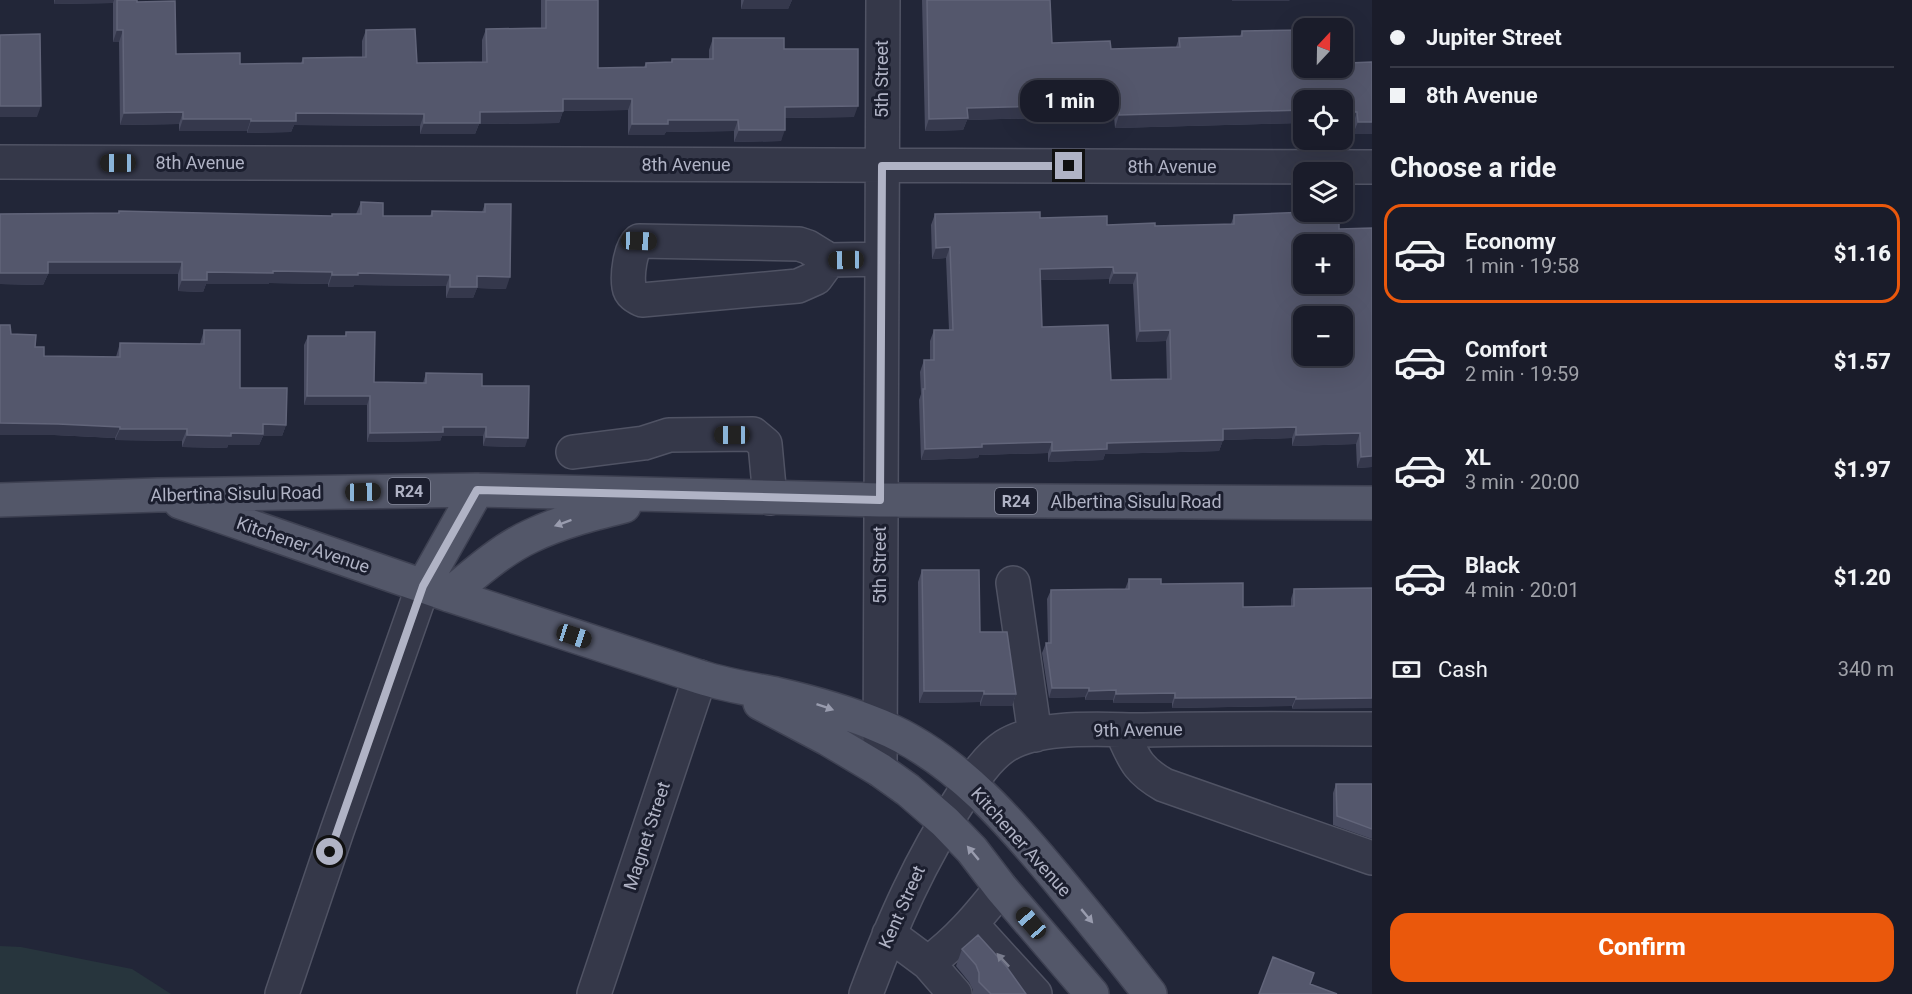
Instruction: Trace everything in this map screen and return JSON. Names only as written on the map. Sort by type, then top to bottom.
[{"type":"main road","name":"Albertina Sisulu Road","points":[[0,500],[477,490],[880,500],[1372,503]]},
{"type":"main road","points":[[436,590],[477,490]]},
{"type":"main road","name":"Kitchener Avenue","points":[[158,495],[436,590],[714,681],[815,704],[880,726],[909,740],[936,757],[970,784],[1010,825],[1150,994]]},
{"type":"main road","name":"R24","points":[[436,590],[531,536],[578,518],[660,496]]},
{"type":"main road","name":"Kitchener Avenue","points":[[714,681],[828,739],[880,770],[908,790],[945,822],[972,850],[1001,888],[1092,994]]},
{"type":"street","name":"5th Street","points":[[880,770],[883,0]]},
{"type":"street","name":"8th Avenue","points":[[0,162],[1372,167]]},
{"type":"street","points":[[829,260],[816,278],[798,286],[642,300],[629,288],[631,254],[634,244],[639,241],[800,244],[829,260],[882,259]]},
{"type":"street","points":[[573,452],[644,443],[669,435],[753,434],[765,444],[770,498]]},
{"type":"street","points":[[1013,583],[1035,735]]},
{"type":"street","points":[[282,994],[333,842],[436,590]]},
{"type":"street","name":"Magnet Street","points":[[594,994],[714,681]]},
{"type":"street","name":"9th Avenue","points":[[945,822],[987,763],[1004,747],[1021,738],[1074,731],[1234,728],[1372,729]]},
{"type":"street","points":[[1121,730],[1137,765],[1147,775],[1164,785],[1372,858]]},
{"type":"street","name":"Kent Street","points":[[866,994],[889,934],[921,862],[945,822]]},
{"type":"street","points":[[928,963],[946,950],[972,925],[1001,888]]},
{"type":"street","points":[[972,925],[1035,994]]},
{"type":"street","points":[[889,934],[928,963],[955,994]]},
{"type":"shaded area","points":[[0,946],[21,947],[132,969],[171,994],[0,994]]},
{"type":"building","points":[[117,0],[175,1],[176,54],[240,53],[240,64],[303,63],[303,58],[366,57],[366,30],[415,29],[417,63],[487,62],[486,29],[546,28],[546,0],[598,0],[598,68],[646,67],[646,63],[672,62],[672,59],[713,59],[713,38],[784,38],[784,49],[858,49],[858,106],[785,107],[785,130],[739,130],[738,120],[668,120],[668,124],[632,124],[632,99],[563,99],[563,111],[480,112],[480,123],[424,123],[424,114],[296,113],[296,121],[251,121],[251,119],[183,119],[183,112],[124,113],[123,30],[117,30]]},
{"type":"building","points":[[927,0],[1050,0],[1052,43],[1110,41],[1111,49],[1180,47],[1179,38],[1242,36],[1242,31],[1293,30],[1293,78],[1353,78],[1353,63],[1372,62],[1372,122],[1358,122],[1357,112],[1353,112],[1353,90],[1293,90],[1293,110],[1119,115],[1119,104],[967,108],[968,118],[929,119]]},
{"type":"building","points":[[40,34],[41,106],[0,106],[0,35]]},
{"type":"building","points":[[361,202],[383,203],[383,216],[432,216],[432,211],[485,212],[485,204],[511,204],[510,277],[477,276],[477,287],[450,287],[450,275],[358,273],[358,275],[332,275],[332,272],[207,272],[207,280],[182,280],[182,262],[48,262],[48,273],[0,273],[0,214],[119,213],[119,211],[332,216],[332,214],[361,214]]},
{"type":"building","points":[[1040,212],[1040,218],[1107,216],[1107,225],[1155,223],[1155,226],[1234,224],[1234,215],[1293,213],[1293,222],[1339,222],[1339,229],[1372,228],[1372,456],[1361,457],[1360,433],[1296,435],[1296,427],[1223,429],[1223,440],[1107,443],[1107,449],[1052,451],[1052,442],[982,444],[982,447],[925,449],[924,360],[934,360],[934,330],[953,330],[950,247],[936,248],[935,214]],"holes":[[[1113,267],[1114,273],[1137,273],[1140,331],[1170,330],[1171,379],[1111,380],[1108,325],[1042,327],[1040,269]]]},
{"type":"building","points":[[0,325],[10,325],[11,334],[36,335],[35,347],[44,347],[44,356],[120,357],[120,343],[204,344],[204,330],[240,330],[240,388],[287,388],[286,425],[263,424],[263,434],[231,433],[231,436],[187,435],[187,429],[120,429],[120,427],[0,423]]},
{"type":"building","points":[[346,332],[375,332],[374,382],[426,383],[426,373],[482,374],[482,386],[529,386],[528,438],[486,437],[486,427],[443,427],[443,432],[370,433],[370,396],[307,396],[308,336],[346,336]]},
{"type":"building","points":[[922,570],[979,570],[980,632],[1007,632],[1016,694],[984,694],[984,691],[924,691]]},
{"type":"building","points":[[1129,579],[1161,579],[1161,584],[1243,583],[1243,607],[1294,606],[1294,589],[1372,588],[1372,698],[1175,698],[1175,693],[1116,694],[1116,690],[1089,691],[1089,688],[1052,688],[1046,643],[1051,643],[1051,590],[1129,589]]},
{"type":"building","points":[[1336,784],[1372,784],[1372,829],[1337,816]]},
{"type":"building","points":[[978,935],[1006,966],[1026,994],[991,994],[979,982],[976,965],[962,949]]},
{"type":"building","points":[[1273,957],[1314,973],[1310,984],[1337,994],[1259,994]]},
{"type":"route","points":[[330,852],[423,586],[477,490],[880,500],[882,166],[1069,166]]}]
